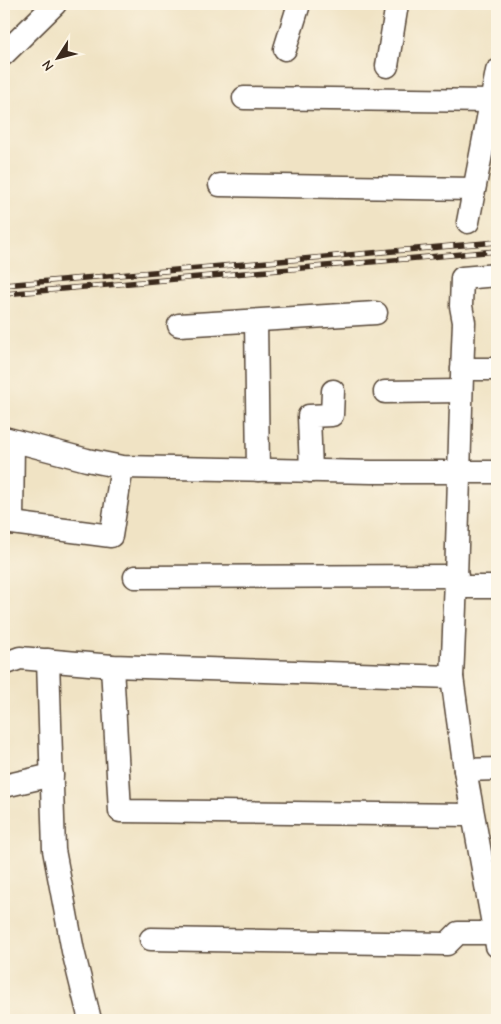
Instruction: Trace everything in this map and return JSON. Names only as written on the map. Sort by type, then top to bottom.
[{"type":"street","points":[[286,49],[299,4]]},
{"type":"street","points":[[387,66],[397,4]]},
{"type":"street","points":[[4,54],[49,6]]},
{"type":"street","points":[[468,222],[474,189],[489,154],[492,101],[497,71]]},
{"type":"street","points":[[244,98],[492,101]]},
{"type":"street","points":[[220,185],[474,189]]},
{"type":"street","points":[[151,939],[447,944],[458,933],[496,940],[472,815],[452,677],[457,582],[458,471],[464,322],[461,306],[462,278],[497,275]]},
{"type":"street","points":[[179,325],[376,314]]},
{"type":"street","points":[[256,321],[258,470]]},
{"type":"street","points":[[385,392],[462,380],[497,369]]},
{"type":"street","points":[[311,471],[309,416],[332,415],[333,391]]},
{"type":"street","points":[[122,467],[111,536],[8,520],[8,439],[87,460],[122,467],[497,472]]},
{"type":"street","points":[[135,577],[457,582],[497,587]]},
{"type":"street","points":[[4,664],[20,658],[112,666],[452,677]]},
{"type":"street","points":[[48,660],[54,850],[73,951],[90,1020]]},
{"type":"street","points":[[112,666],[120,811],[472,815]]},
{"type":"street","points":[[465,770],[497,769]]},
{"type":"street","points":[[4,786],[52,775]]},
{"type":"railway","points":[[4,285],[497,242]]},
{"type":"railway","points":[[4,294],[497,251]]}]
